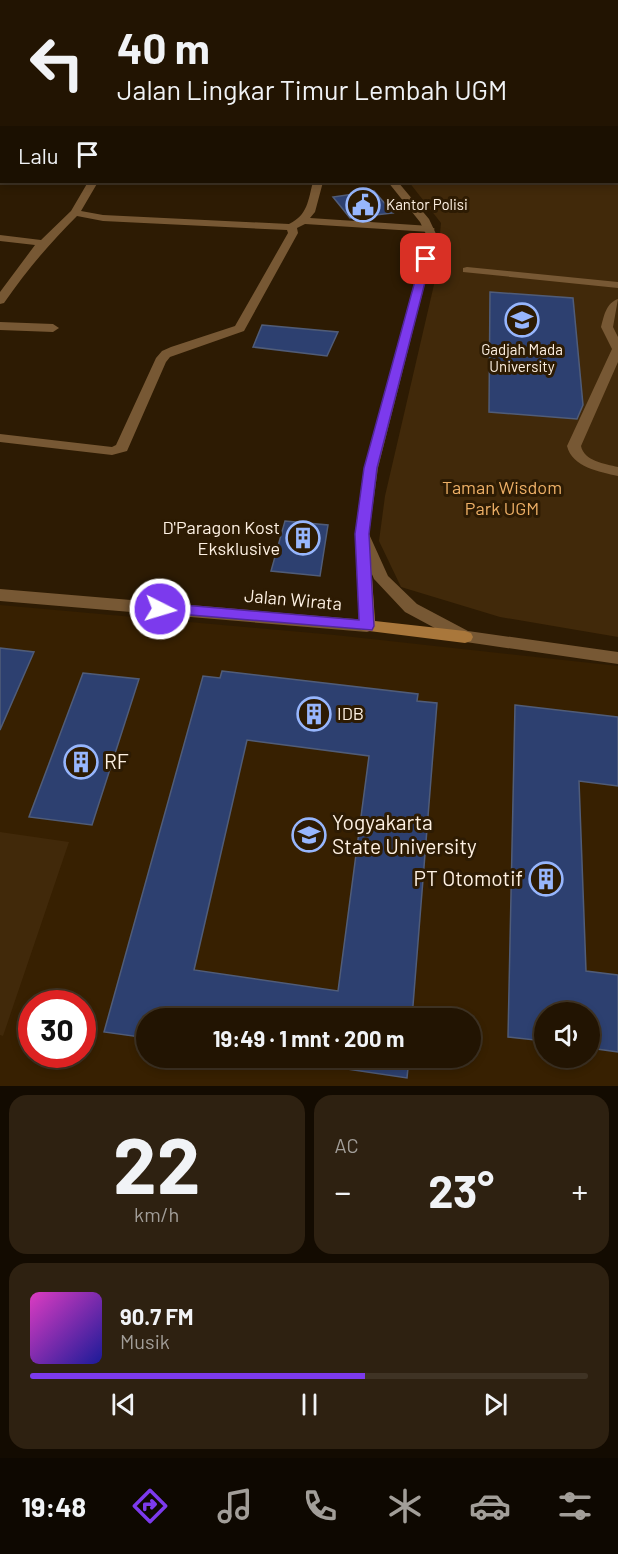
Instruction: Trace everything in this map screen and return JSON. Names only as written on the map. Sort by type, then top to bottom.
[{"type":"main road","points":[[362,534],[367,626]]},
{"type":"main road","name":"Jalan Wirata","points":[[367,626],[465,637]]},
{"type":"street","points":[[0,301],[17,274],[43,243],[75,213],[92,183]]},
{"type":"street","points":[[0,438],[112,451],[122,448],[160,361],[166,354],[240,328],[297,224],[310,212],[318,183]]},
{"type":"street","points":[[394,183],[430,229],[432,236],[371,468],[362,534],[382,579],[411,608],[465,637]]},
{"type":"street","points":[[75,213],[146,221],[430,229]]},
{"type":"street","points":[[0,238],[43,243]]},
{"type":"street","points":[[467,270],[618,285]]},
{"type":"street","points":[[618,302],[612,309],[607,327],[617,348],[573,446],[574,452],[580,458],[618,472]]},
{"type":"street","points":[[0,326],[53,328]]},
{"type":"street","name":"Jalan Wirata","points":[[0,595],[367,626]]},
{"type":"street","name":"Jalan Wirata","points":[[465,637],[618,658]]},
{"type":"shaded area","name":"Yogyakarta State University","points":[[0,605],[335,635],[618,666],[618,1086],[0,1086]]},
{"type":"green space","name":"Taman Wisdom Park UGM","points":[[410,183],[618,183],[618,637],[500,617],[401,587],[379,541],[385,496],[436,276],[441,223]]},
{"type":"green space","points":[[0,832],[69,842],[3,1036],[0,1035]]},
{"type":"building","name":"Kantor Polisi","points":[[374,191],[393,213],[350,218],[333,197]]},
{"type":"building","points":[[490,292],[573,298],[583,405],[577,419],[489,412]]},
{"type":"building","points":[[262,325],[338,332],[327,356],[253,347]]},
{"type":"building","name":"D'Paragon Kost Eksklusive","points":[[285,521],[328,525],[320,576],[271,571]]},
{"type":"building","points":[[0,648],[34,652],[0,730]]},
{"type":"building","points":[[222,671],[418,694],[417,701],[437,703],[413,1008],[136,1008],[136,1036],[104,1032],[203,676],[220,678]],"holes":[[[247,740],[369,756],[338,991],[194,970]]]},
{"type":"building","name":"RF","points":[[83,673],[139,679],[92,825],[29,817]]},
{"type":"building","name":"PT Otomotif","points":[[515,705],[618,717],[618,786],[579,781],[586,971],[618,975],[618,1052],[600,1049],[600,1002],[534,1002],[534,1040],[508,1037]]},
{"type":"building","points":[[340,1068],[408,1068],[407,1078]]},
{"type":"place","name":"Kantor Polisi","points":[[363,205]]},
{"type":"place","name":"Gadjah Mada University","points":[[522,320]]},
{"type":"place","name":"D'Paragon Kost Eksklusive","points":[[303,538]]},
{"type":"place","name":"IDB","points":[[314,714]]},
{"type":"place","name":"RF","points":[[81,762]]},
{"type":"place","name":"Yogyakarta State University","points":[[309,835]]},
{"type":"place","name":"PT Otomotif","points":[[546,879]]},
{"type":"route","points":[[160,609],[367,626],[362,534],[371,468],[426,259]]}]
